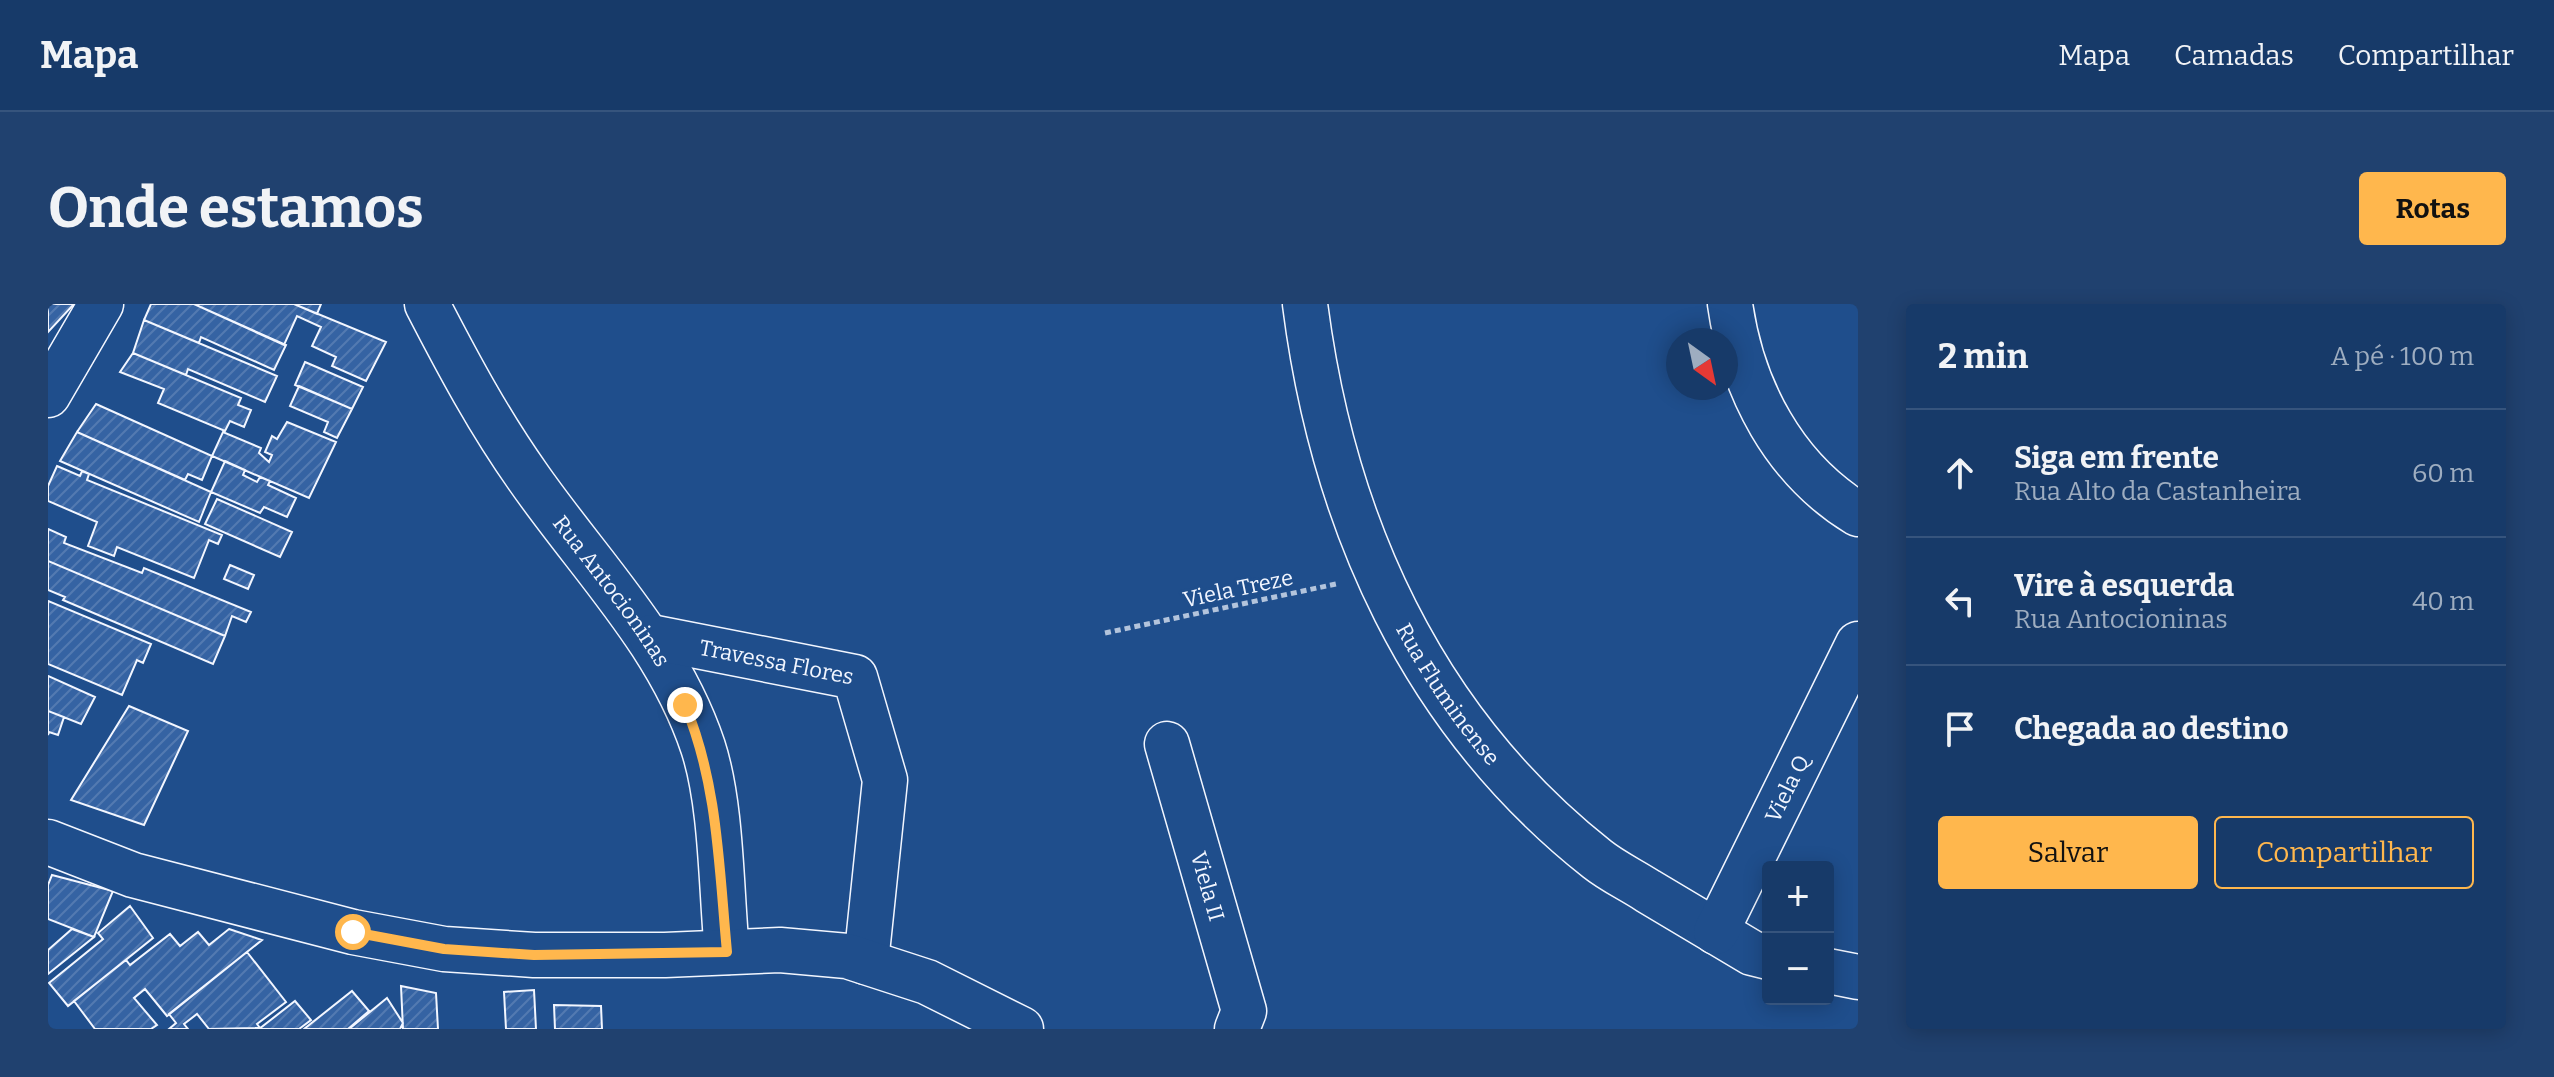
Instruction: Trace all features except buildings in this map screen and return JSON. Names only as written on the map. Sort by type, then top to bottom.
[{"type":"street","points":[[48,395],[101,304]]},
{"type":"street","name":"Rua Antocioninas","points":[[427,304],[473,393],[528,477],[651,637],[702,746],[710,778],[727,952]]},
{"type":"street","name":"Rua Fluminense","points":[[1305,304],[1315,383],[1356,521],[1377,576],[1422,663],[1493,762],[1597,860],[1752,953],[1762,956]]},
{"type":"street","points":[[1730,304],[1734,334],[1760,408],[1798,466],[1858,514]]},
{"type":"street","name":"Travessa Flores","points":[[651,637],[855,677],[885,780],[866,962]]},
{"type":"street","name":"Viela Q","points":[[1716,932],[1858,644]]},
{"type":"street","name":"Viela II","points":[[1167,744],[1244,1011],[1237,1029]]},
{"type":"street","points":[[48,842],[133,875],[353,932],[444,949],[534,955],[780,950],[847,956],[927,982],[1021,1029]]},
{"type":"street","points":[[1834,972],[1858,977]]},
{"type":"path","name":"Viela Treze","points":[[1105,633],[1377,576]]},
{"type":"route","points":[[353,932],[444,949],[534,955],[727,952],[710,778],[702,746],[685,705]]}]
